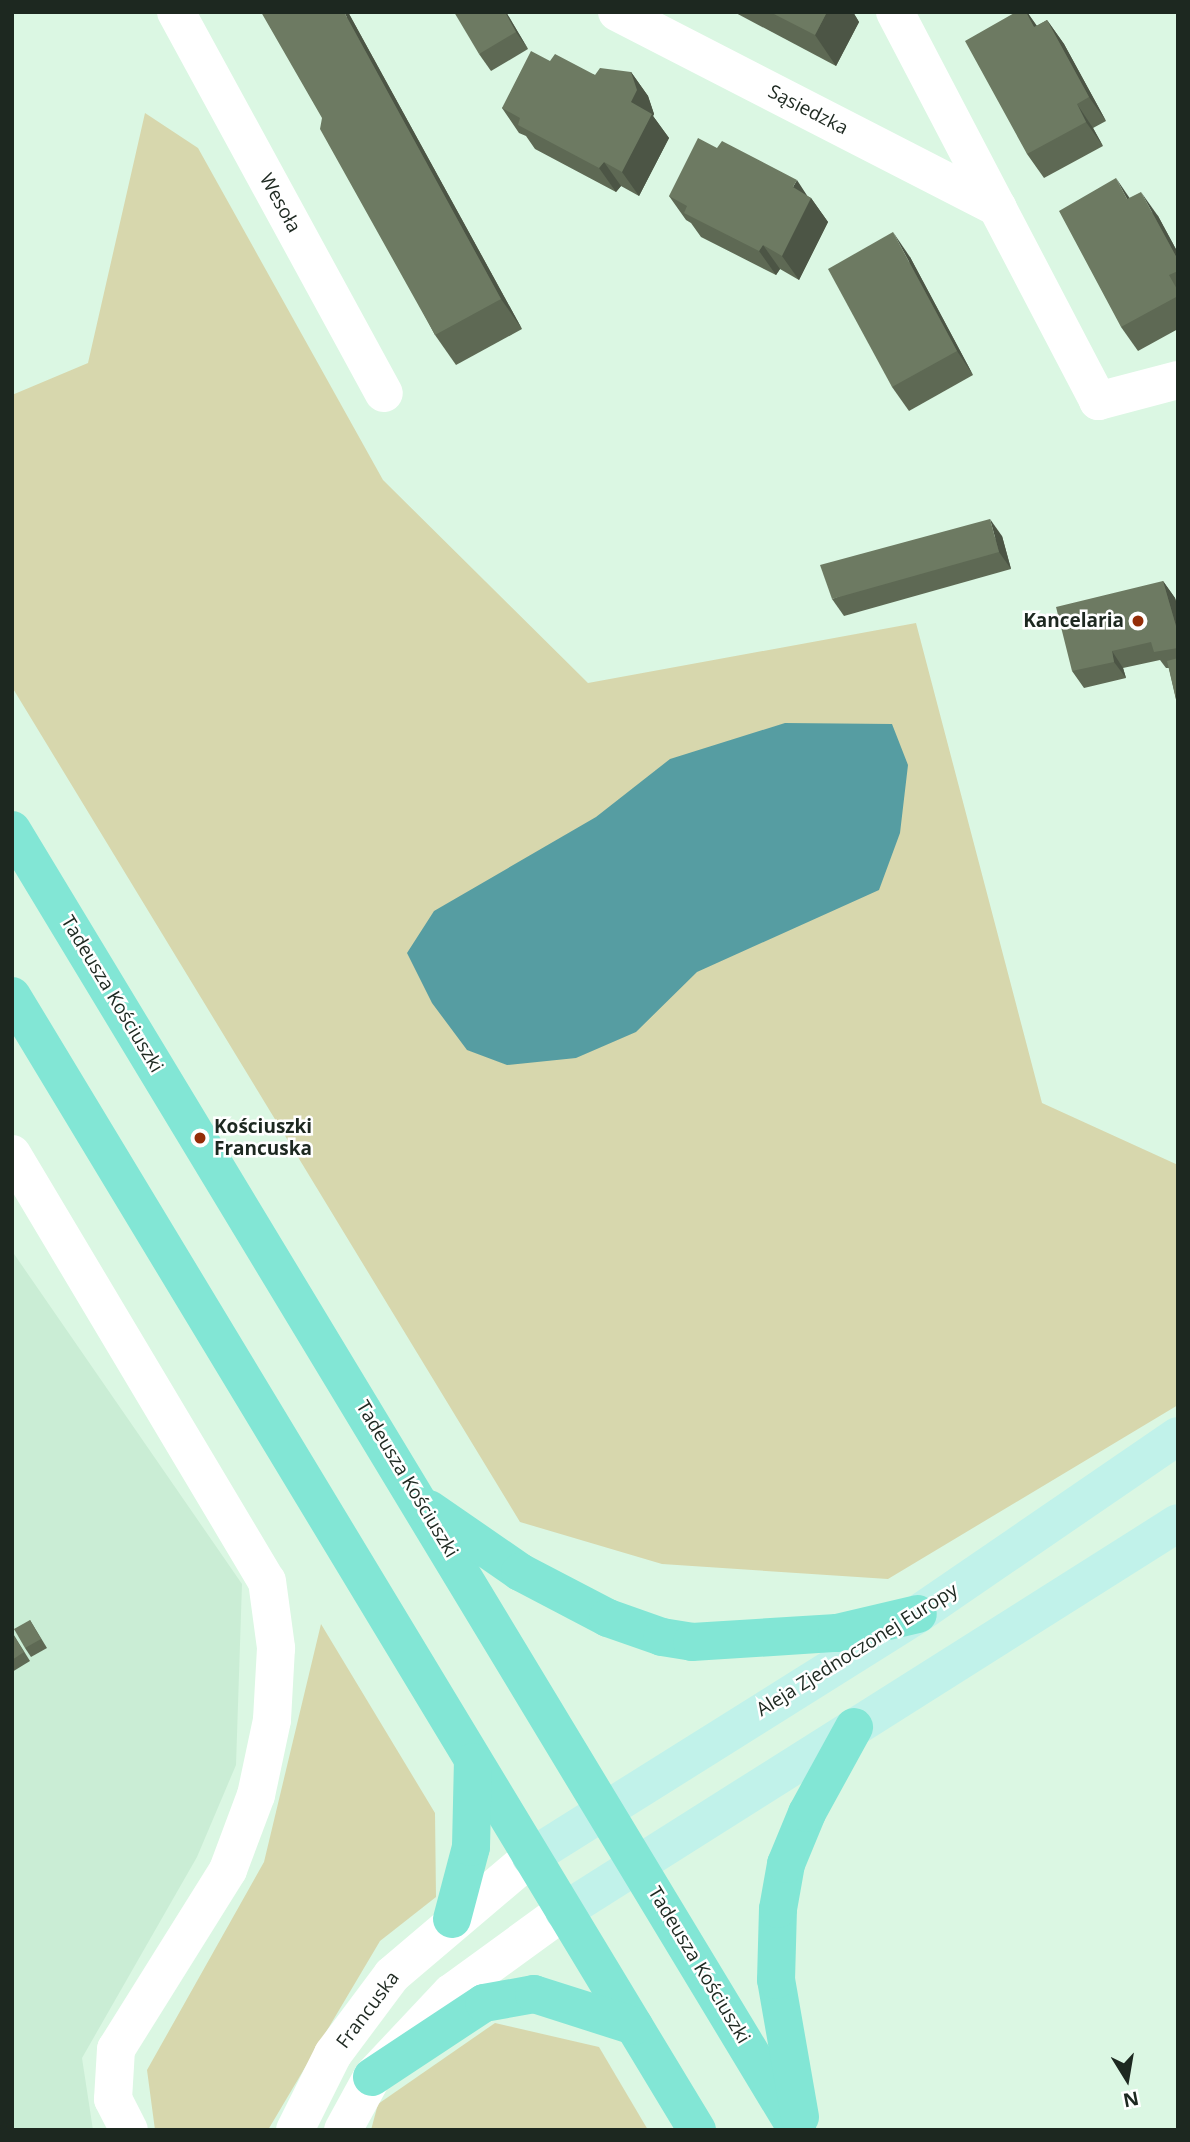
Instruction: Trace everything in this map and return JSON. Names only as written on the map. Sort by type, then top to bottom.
[{"type":"main road","name":"Tadeusza Kościuszki","points":[[12,830],[800,2130]]},
{"type":"main road","points":[[12,996],[697,2130]]},
{"type":"main road","name":"Aleja Zjednoczonej Europy","points":[[531,1857],[918,1614],[1178,1436]]},
{"type":"main road","points":[[423,1506],[520,1572],[608,1618],[662,1637],[692,1642],[837,1633],[918,1614]]},
{"type":"main road","points":[[564,1911],[1178,1523]]},
{"type":"main road","points":[[800,2130],[776,1980],[778,1909],[786,1864],[807,1812],[854,1727]]},
{"type":"main road","points":[[452,1919],[471,1847],[474,1762]]},
{"type":"main road","points":[[372,2077],[484,2003],[534,1994],[634,2026]]},
{"type":"street","name":"Wesoła","points":[[176,12],[384,393]]},
{"type":"street","name":"Sąsiedzka","points":[[617,12],[998,208]]},
{"type":"street","points":[[895,12],[1098,401],[1178,380]]},
{"type":"street","points":[[12,1154],[267,1581],[276,1648],[261,1770],[228,1870],[116,2049],[113,2099],[129,2130]]},
{"type":"street","name":"Francuska","points":[[295,2130],[333,2054],[392,1975],[452,1919],[531,1857]]},
{"type":"street","points":[[343,2130],[372,2077],[451,1993],[564,1911]]},
{"type":"shaded area","points":[[145,113],[198,148],[383,480],[588,683],[916,623],[1042,1103],[1178,1165],[1178,1405],[888,1579],[662,1564],[520,1522],[12,687],[12,395],[88,363]]},
{"type":"shaded area","points":[[12,1251],[242,1584],[236,1765],[197,1857],[82,2058],[93,2130],[12,2130]]},
{"type":"shaded area","points":[[321,1624],[435,1813],[436,1897],[380,1941],[268,2130],[155,2130],[147,2070],[264,1862]]},
{"type":"shaded area","points":[[495,2023],[599,2047],[648,2130],[371,2130],[378,2104]]},
{"type":"water","points":[[785,723],[892,724],[908,765],[900,833],[879,890],[697,972],[636,1032],[576,1058],[507,1065],[467,1050],[432,1003],[407,953],[434,911],[596,817],[670,759]]},
{"type":"building","points":[[261,12],[344,12],[501,299],[435,335],[320,129],[322,118]]},
{"type":"building","points":[[454,12],[505,12],[516,32],[479,54]]},
{"type":"building","points":[[770,12],[827,12],[815,35]]},
{"type":"building","points":[[1016,12],[1026,12],[1034,27],[1047,20],[1089,97],[1077,104],[1086,122],[1027,154],[965,41]]},
{"type":"building","points":[[531,51],[550,61],[555,54],[595,75],[600,68],[631,72],[637,90],[631,102],[652,114],[622,172],[604,162],[599,168],[518,125],[520,118],[502,108]]},
{"type":"building","points":[[698,138],[717,148],[722,141],[797,180],[793,187],[811,198],[782,256],[763,245],[759,251],[684,213],[687,206],[669,196]]},
{"type":"building","points":[[1116,178],[1127,199],[1141,192],[1178,260],[1178,271],[1169,275],[1178,296],[1121,327],[1059,211]]},
{"type":"building","points":[[893,232],[957,351],[892,387],[828,269]]},
{"type":"building","points":[[990,519],[999,552],[832,599],[820,565]]},
{"type":"building","points":[[1163,581],[1178,633],[1178,648],[1154,652],[1151,642],[1112,651],[1114,662],[1072,671],[1056,607]]},
{"type":"building","points":[[1178,658],[1178,708],[1167,661]]},
{"type":"building","points":[[30,1620],[41,1639],[25,1648],[14,1629]]},
{"type":"building","points":[[12,1633],[24,1652],[12,1660]]},
{"type":"place","name":"Kancelaria","points":[[1138,621]]},
{"type":"place","name":"Kościuszki Francuska","points":[[200,1138]]}]
